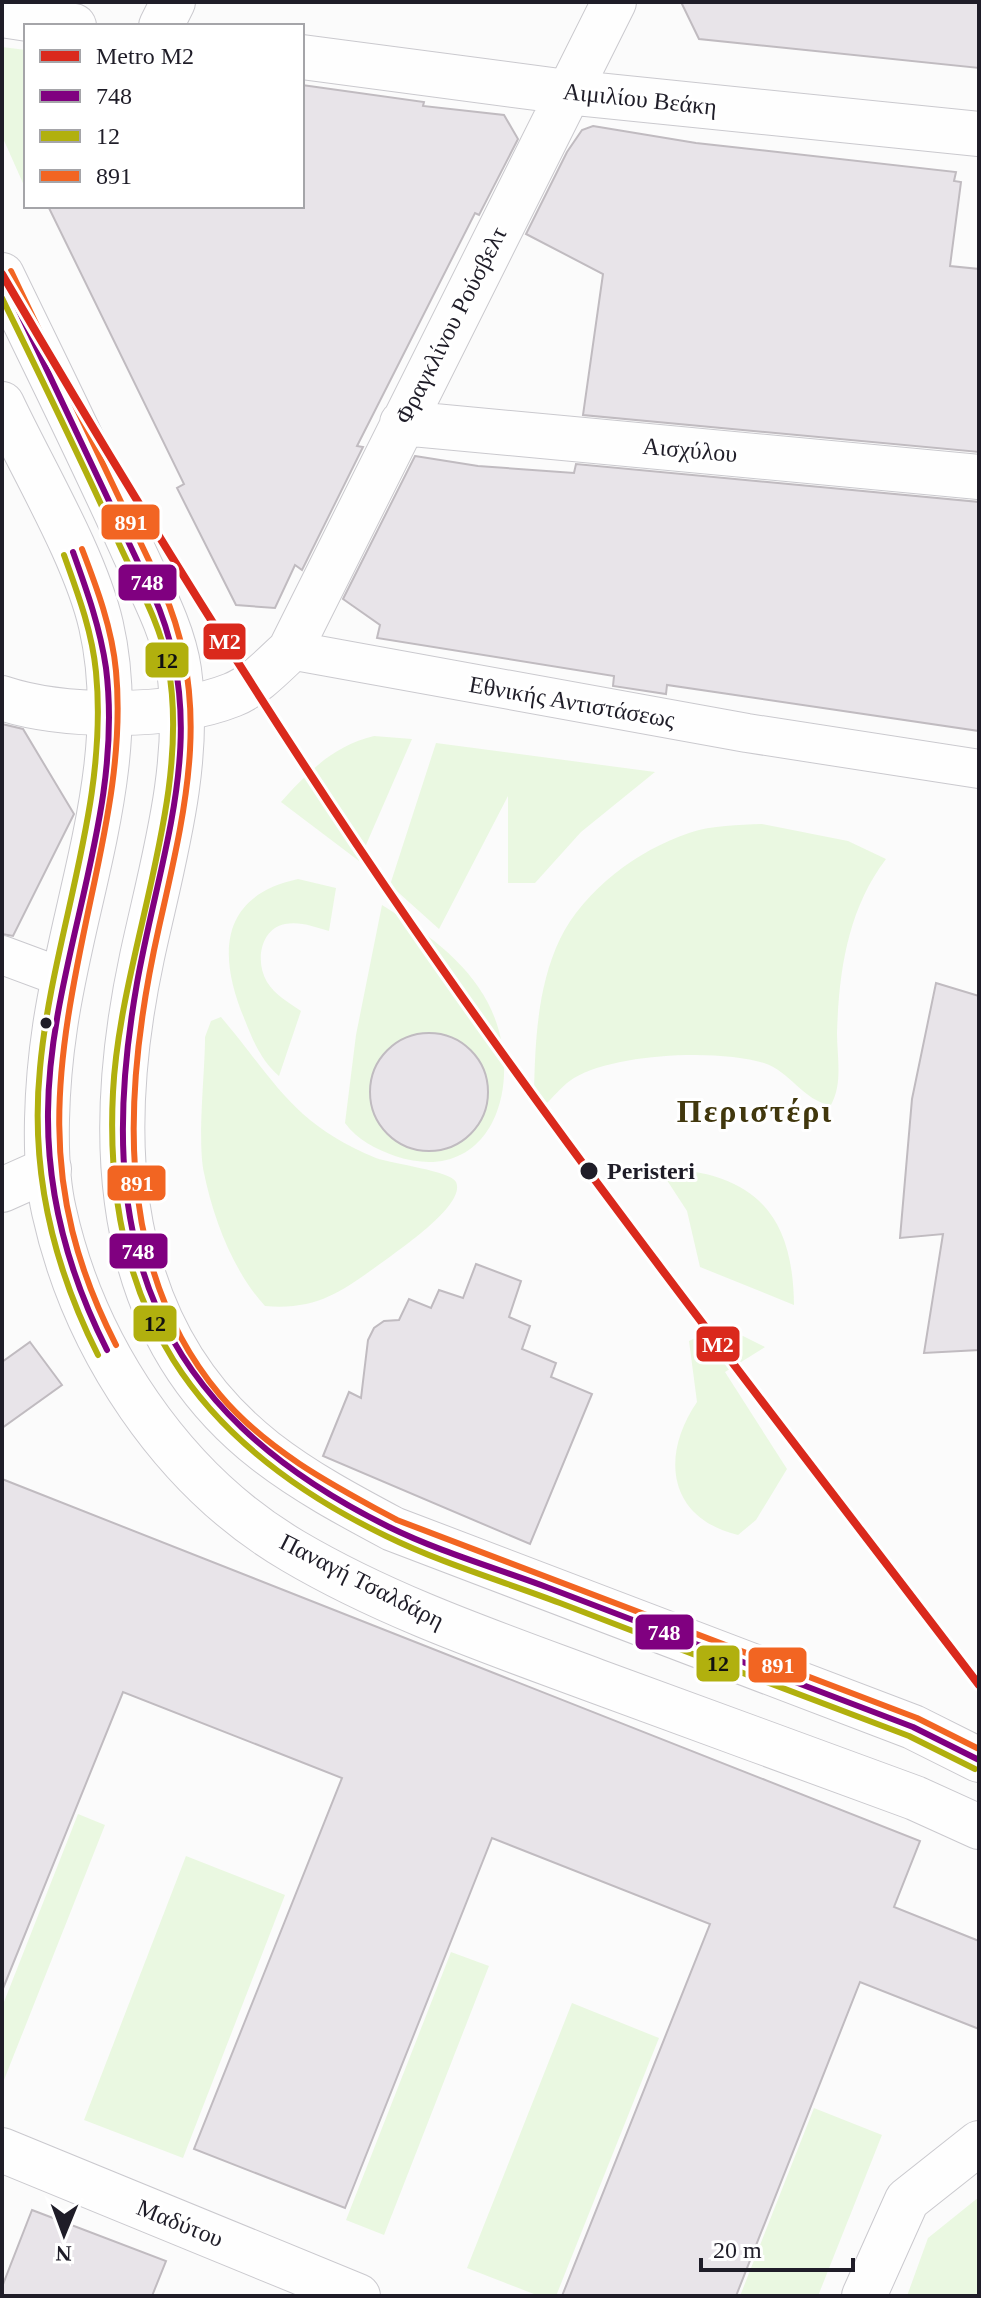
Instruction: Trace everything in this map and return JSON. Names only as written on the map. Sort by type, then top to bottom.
[{"type":"main road","points":[[162,24],[173,2]]},
{"type":"main road","name":"Φραγκλίνου Ρούσβελτ","points":[[290,650],[614,2]]},
{"type":"main road","points":[[2,15],[61,24]]},
{"type":"main road","name":"Αιμιλίου Βεάκη","points":[[304,57],[567,92],[979,134]]},
{"type":"main road","points":[[2,275],[162,615],[179,667],[180,759],[172,820],[130,1011],[121,1078],[120,1136],[128,1212],[139,1267],[165,1328],[209,1397],[263,1449],[301,1477],[393,1529],[913,1727],[979,1760]]},
{"type":"main road","name":"Παναγή Τσαλδάρη","points":[[2,404],[85,576],[100,623],[107,663],[109,714],[101,811],[55,1030],[49,1169],[53,1208],[76,1288],[131,1390],[163,1437],[202,1479],[290,1549],[456,1629],[976,1818]]},
{"type":"main road","name":"Αισχύλου","points":[[402,423],[979,477]]},
{"type":"main road","points":[[2,698],[32,708],[109,714],[181,706],[233,695],[290,650]]},
{"type":"main road","points":[[2,1190],[49,1169]]},
{"type":"main road","points":[[864,2296],[907,2200],[979,2143]]},
{"type":"main road","name":"Μαδύτου","points":[[7,2166],[358,2296]]},
{"type":"street","name":"Εθνικής Αντιστάσεως","points":[[290,650],[747,733],[979,769]]},
{"type":"street","points":[[2,955],[64,978]]},
{"type":"green space","points":[[2,47],[24,50],[24,186],[2,136]]},
{"type":"green space","points":[[374,736],[412,739],[359,861],[281,802],[334,753]]},
{"type":"green space","points":[[436,743],[655,772],[581,832],[535,883],[508,883],[508,796],[439,929],[390,885]]},
{"type":"green space","points":[[762,824],[848,841],[886,859],[873,878],[854,919],[843,963],[838,1009],[838,1079],[831,1105],[812,1098],[782,1072],[764,1063],[695,1055],[615,1063],[574,1078],[547,1103],[534,1095],[537,1036],[546,976],[560,939],[583,904],[614,874],[670,840],[707,828]]},
{"type":"green space","points":[[298,879],[336,888],[329,931],[302,924],[285,924],[270,932],[262,947],[261,965],[267,982],[278,995],[301,1011],[279,1076],[262,1057],[247,1026],[230,972],[229,951],[239,914],[253,899],[272,887]]},
{"type":"green space","points":[[382,905],[427,936],[468,973],[488,1003],[499,1032],[504,1063],[502,1093],[494,1120],[479,1142],[457,1156],[429,1162],[395,1156],[367,1143],[345,1123],[356,1035]]},
{"type":"green space","points":[[221,1017],[288,1099],[324,1130],[376,1158],[444,1174],[456,1182],[457,1191],[452,1201],[421,1233],[361,1278],[318,1301],[285,1307],[265,1306],[234,1261],[219,1226],[204,1173],[201,1125],[205,1037],[211,1021]]},
{"type":"green space","points":[[659,1168],[720,1178],[743,1189],[761,1203],[776,1222],[786,1245],[794,1305],[700,1267],[687,1211]]},
{"type":"green space","points":[[721,1332],[743,1336],[765,1347],[725,1372],[787,1469],[756,1520],[738,1535],[715,1527],[697,1515],[685,1500],[677,1482],[675,1463],[685,1423],[697,1402],[689,1341],[703,1334]]},
{"type":"green space","points":[[78,1814],[105,1825],[2,2085],[2,2007]]},
{"type":"green space","points":[[186,1856],[285,1895],[183,2158],[84,2120]]},
{"type":"green space","points":[[451,1952],[489,1966],[384,2235],[346,2220]]},
{"type":"green space","points":[[572,2003],[659,2038],[556,2296],[539,2296],[467,2268]]},
{"type":"green space","points":[[814,2108],[882,2135],[818,2296],[740,2296]]},
{"type":"green space","points":[[979,2197],[979,2296],[907,2296],[928,2238]]},
{"type":"building","points":[[681,2],[979,2],[979,68],[699,39]]},
{"type":"building","points":[[304,85],[424,102],[423,106],[504,115],[518,139],[479,215],[475,213],[357,446],[363,447],[302,570],[295,565],[275,608],[236,605],[177,488],[184,484],[49,208],[304,208]]},
{"type":"building","points":[[593,126],[696,143],[956,172],[954,181],[961,182],[950,266],[979,269],[979,452],[583,415],[603,274],[526,234],[567,152],[582,130]]},
{"type":"building","points":[[415,456],[478,466],[574,473],[576,464],[979,502],[979,731],[667,685],[666,694],[613,686],[614,676],[377,638],[380,625],[343,599]]},
{"type":"building","points":[[2,724],[23,729],[74,814],[13,936],[2,934]]},
{"type":"building","points":[[936,983],[979,996],[979,1350],[924,1353],[943,1234],[900,1238],[912,1099]]},
{"type":"building","points":[[429,1033],[452,1037],[471,1050],[484,1069],[488,1092],[484,1115],[471,1134],[452,1147],[429,1151],[406,1147],[387,1134],[374,1115],[370,1092],[374,1069],[387,1050],[406,1037]]},
{"type":"building","points":[[476,1264],[521,1281],[509,1317],[530,1326],[522,1349],[556,1363],[551,1377],[592,1394],[530,1544],[323,1456],[349,1392],[361,1398],[368,1340],[374,1328],[384,1321],[399,1320],[409,1299],[431,1308],[439,1290],[463,1298]]},
{"type":"building","points":[[30,1342],[62,1385],[2,1428],[2,1362]]},
{"type":"building","points":[[2,1479],[920,1841],[894,1907],[979,1941],[979,2029],[860,1982],[736,2296],[562,2296],[710,1924],[492,1838],[345,2208],[194,2149],[342,1778],[123,1692],[2,1991]]},
{"type":"building","points":[[32,2210],[166,2261],[152,2296],[2,2296],[2,2287]]},
{"type":"metro line","name":"Μ2","points":[[2,274],[200,603],[411,924],[619,1213],[979,1685]]},
{"type":"transit line","name":"891","points":[[11,271],[163,590],[178,632],[187,674],[191,716],[190,758],[178,841],[147,987],[138,1048],[134,1109],[135,1170],[143,1230],[159,1289],[184,1344],[220,1395],[259,1433],[302,1466],[397,1520],[917,1718],[979,1749]]},
{"type":"transit line","name":"748","points":[[2,275],[153,594],[171,644],[179,692],[181,740],[168,836],[137,983],[125,1075],[124,1159],[134,1236],[156,1306],[192,1370],[242,1428],[307,1480],[389,1527],[913,1727],[979,1760]]},
{"type":"transit line","name":"12","points":[[2,298],[148,604],[168,665],[173,716],[171,769],[163,823],[118,1040],[113,1092],[114,1169],[124,1239],[144,1303],[173,1360],[212,1412],[261,1458],[319,1499],[386,1536],[909,1736],[975,1769]]},
{"type":"transit line","name":"891","points":[[82,549],[111,639],[118,700],[117,728],[108,814],[68,1017],[61,1072],[59,1125],[63,1178],[72,1231],[90,1287],[116,1345]]},
{"type":"transit line","name":"748","points":[[73,552],[103,653],[109,724],[105,780],[96,835],[60,1001],[52,1056],[49,1144],[56,1205],[71,1264],[107,1350]]},
{"type":"transit line","name":"12","points":[[64,555],[91,642],[98,722],[87,821],[46,1018],[40,1068],[38,1143],[48,1215],[57,1251],[68,1286],[98,1355]]},
{"type":"place","name":"Peristeri","points":[[589,1171]]},
{"type":"district","name":"Περιστέρι","points":[[755,1111]]}]
